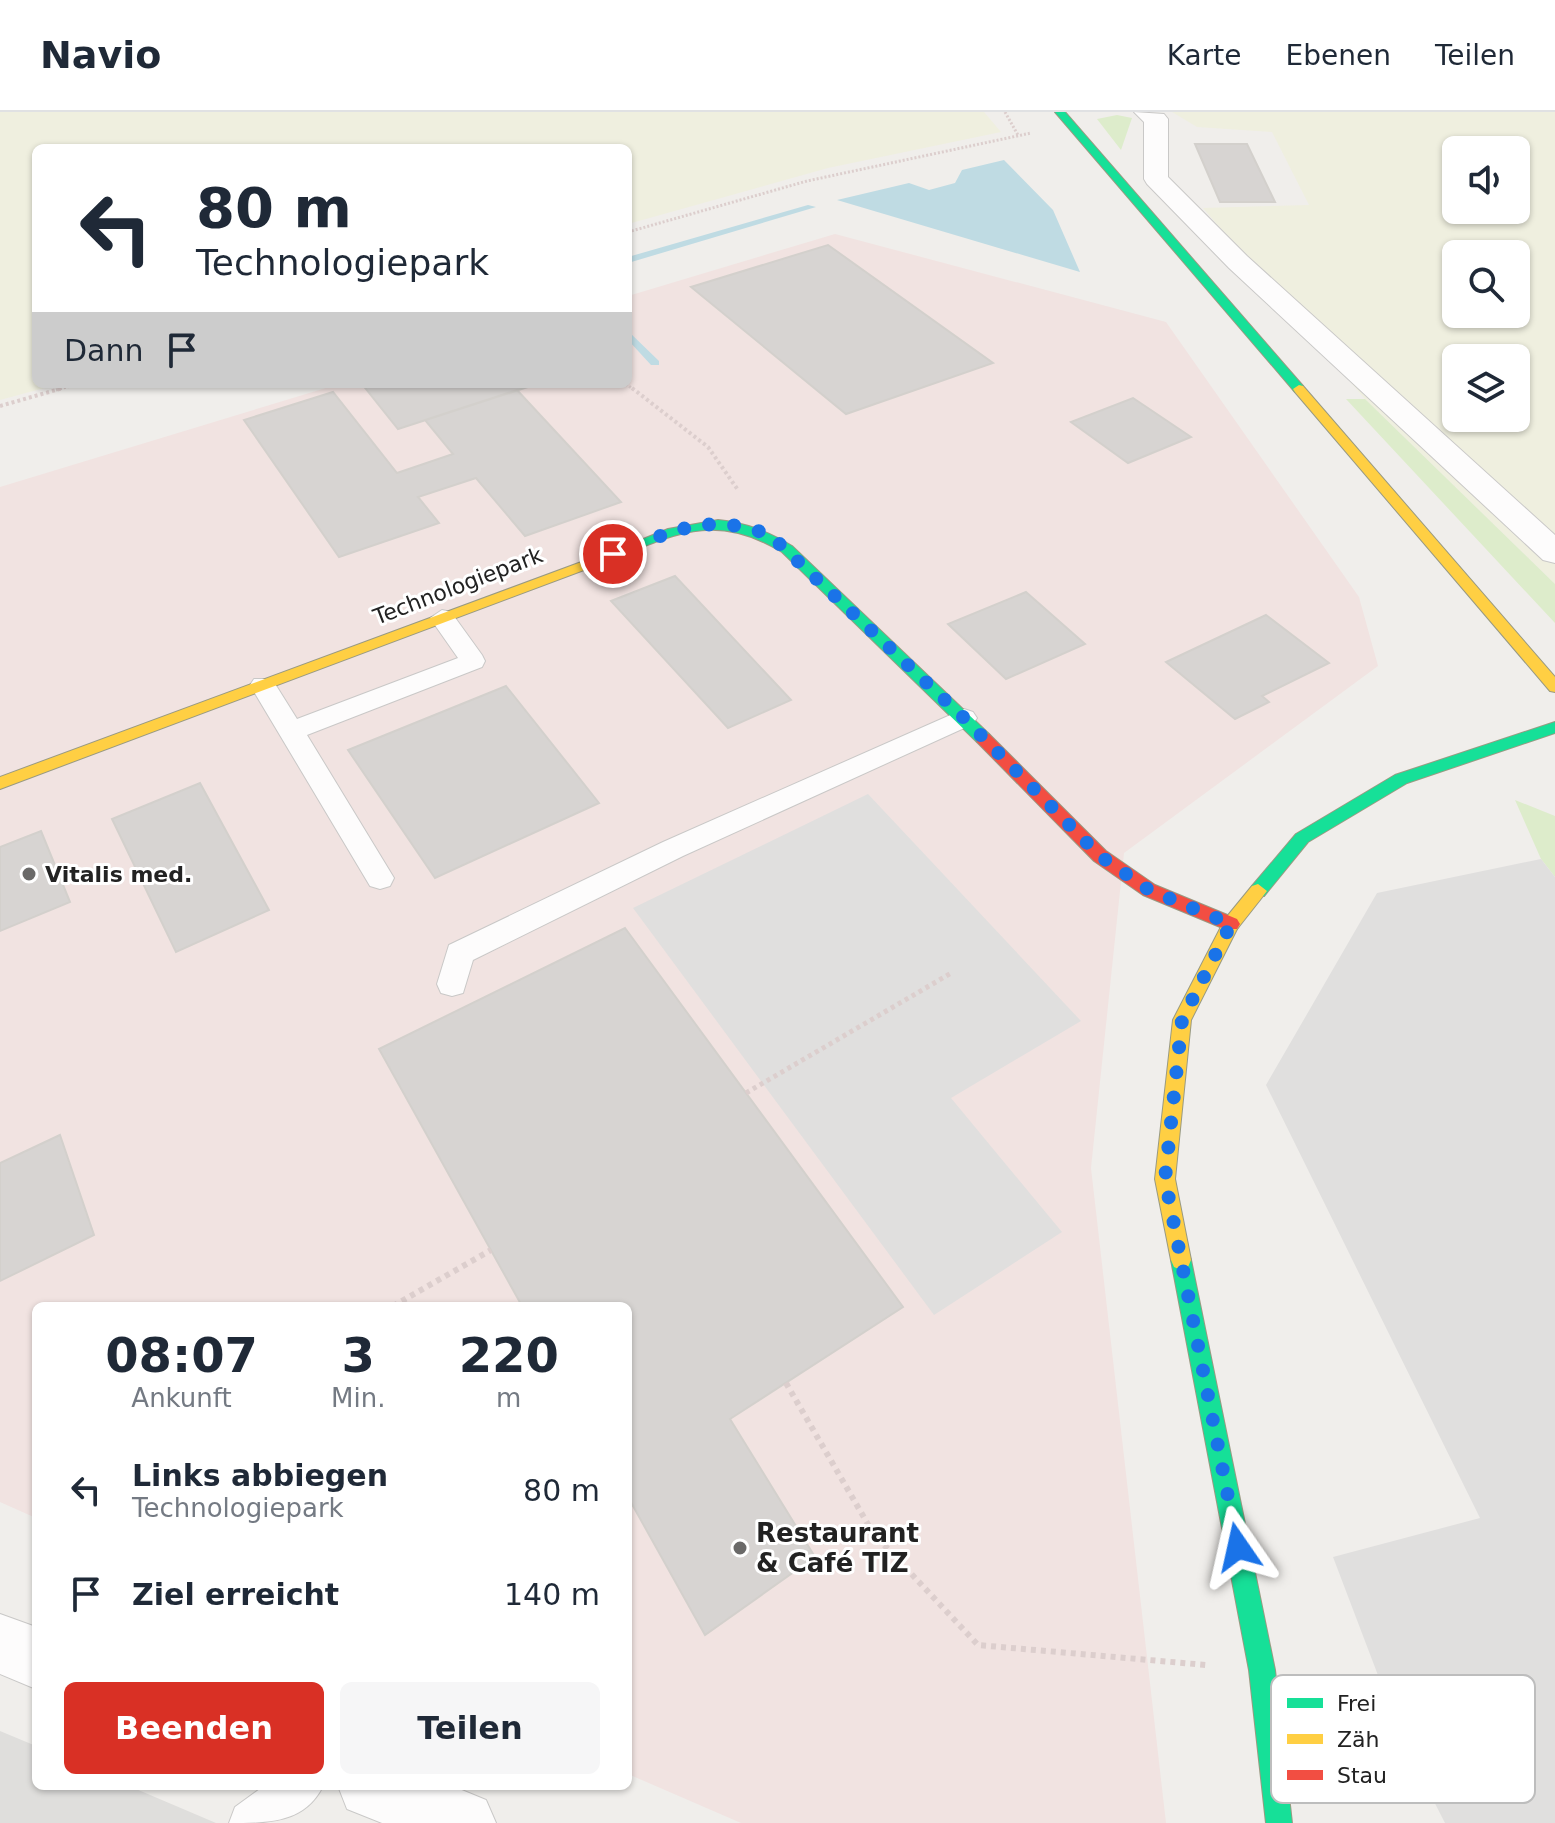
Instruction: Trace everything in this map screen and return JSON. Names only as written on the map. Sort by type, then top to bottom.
[{"type":"street","points":[[1060,112],[1555,687]]},
{"type":"street","points":[[1145,112],[1156,119],[1156,179],[1238,262],[1555,553]]},
{"type":"street","name":"Technologiepark","points":[[0,783],[693,524],[739,523],[770,535],[787,549],[964,718],[1100,856],[1149,890],[1231,924]]},
{"type":"street","points":[[1271,1751],[1262,1670],[1165,1179],[1182,1020],[1231,924],[1302,838],[1401,779],[1555,727]]},
{"type":"street","points":[[0,1644],[32,1656]]},
{"type":"street","points":[[380,1790],[463,1823]]},
{"type":"street","points":[[1277,1803],[1279,1823]]},
{"type":"lane","points":[[291,731],[473,661],[442,618]]},
{"type":"lane","points":[[263,685],[380,878]]},
{"type":"lane","points":[[452,984],[460,953],[673,849],[964,718]]},
{"type":"lane","points":[[251,1823],[296,1790]]},
{"type":"path","points":[[1005,112],[1018,135]]},
{"type":"path","points":[[632,231],[807,181],[1018,135],[1073,127]]},
{"type":"path","points":[[0,406],[64,388]]},
{"type":"path","points":[[631,388],[708,447],[740,493]]},
{"type":"path","points":[[746,1093],[953,972]]},
{"type":"path","points":[[400,1302],[491,1250]]},
{"type":"path","points":[[786,1383],[873,1533],[978,1645],[1262,1670]]},
{"type":"shaded area","points":[[835,234],[1166,322],[1359,597],[1378,666],[1124,853],[1091,1168],[1166,1823],[741,1823],[632,1776],[632,1302],[32,1302],[32,1516],[0,1502],[0,487],[326,388],[632,388],[632,295]]},
{"type":"shaded area","points":[[868,794],[1081,1021],[951,1098],[1062,1232],[934,1315],[633,908]]},
{"type":"shaded area","points":[[1541,859],[1555,877],[1555,1823],[1445,1823],[1435,1803],[1535,1803],[1535,1675],[1378,1675],[1333,1557],[1480,1518],[1266,1085],[1377,893]]},
{"type":"shaded area","points":[[0,1731],[32,1744],[32,1790],[138,1790],[216,1823],[0,1823]]},
{"type":"green space","points":[[0,112],[984,112],[1001,132],[828,168],[632,223],[632,144],[32,144],[32,388],[44,388],[0,400]]},
{"type":"green space","points":[[1172,112],[1555,112],[1555,584],[1365,399],[1203,208],[1309,205],[1272,132],[1197,127]]},
{"type":"green space","points":[[1117,115],[1132,118],[1121,150],[1097,119]]},
{"type":"green space","points":[[1346,399],[1365,399],[1555,584],[1555,623]]},
{"type":"green space","points":[[1515,800],[1555,816],[1555,877],[1541,859]]},
{"type":"water","points":[[1004,160],[1053,210],[1080,272],[837,200],[909,183],[929,190],[955,183],[962,170]]},
{"type":"building","points":[[1195,144],[1247,144],[1275,202],[1220,202]]},
{"type":"building","points":[[828,245],[993,363],[846,414],[691,287]]},
{"type":"building","points":[[365,388],[525,388],[398,429]]},
{"type":"building","points":[[517,390],[621,502],[525,536],[476,478],[418,497],[439,523],[339,557],[244,420],[333,392],[397,473],[453,454],[425,420]]},
{"type":"building","points":[[1133,398],[1191,437],[1128,463],[1071,422]]},
{"type":"building","points":[[675,576],[791,700],[728,728],[611,601]]},
{"type":"building","points":[[1026,592],[1085,644],[1006,679],[948,624]]},
{"type":"building","points":[[1266,615],[1329,663],[1262,696],[1269,702],[1235,719],[1166,662]]},
{"type":"building","points":[[506,686],[599,803],[435,878],[348,750]]},
{"type":"building","points":[[200,783],[269,910],[176,952],[112,819]]},
{"type":"building","name":"Vitalis med.","points":[[41,831],[70,902],[0,931],[0,847]]},
{"type":"building","points":[[625,928],[903,1307],[730,1419],[815,1557],[705,1635],[632,1504],[632,1302],[520,1302],[379,1049]]},
{"type":"building","points":[[60,1135],[94,1235],[0,1281],[0,1163]]},
{"type":"waterway","points":[[632,259],[811,207]]},
{"type":"waterway","points":[[632,338],[655,363]]},
{"type":"traffic: fast","points":[[1060,112],[1299,389]]},
{"type":"traffic: fast","points":[[603,558],[650,539],[695,526],[718,524],[763,535],[787,549],[983,738]]},
{"type":"traffic: fast","points":[[1258,891],[1302,838],[1401,779],[1555,727]]},
{"type":"traffic: fast","points":[[1181,1260],[1262,1670],[1271,1751]]},
{"type":"traffic: fast","points":[[1277,1803],[1279,1823]]},
{"type":"traffic: slow","points":[[1299,389],[1555,687]]},
{"type":"traffic: slow","points":[[0,783],[603,558]]},
{"type":"traffic: slow","points":[[1181,1260],[1165,1179],[1182,1020],[1231,924],[1258,891]]},
{"type":"traffic: jam","points":[[983,738],[1100,856],[1149,890],[1231,924]]},
{"type":"place","name":"Vitalis med.","points":[[29,874]]},
{"type":"place","name":"Restaurant & Café TIZ","points":[[740,1548]]},
{"type":"route","points":[[613,554],[693,524],[739,523],[770,535],[964,718],[1100,856],[1149,890],[1231,924],[1182,1020],[1165,1179],[1238,1547]]}]
